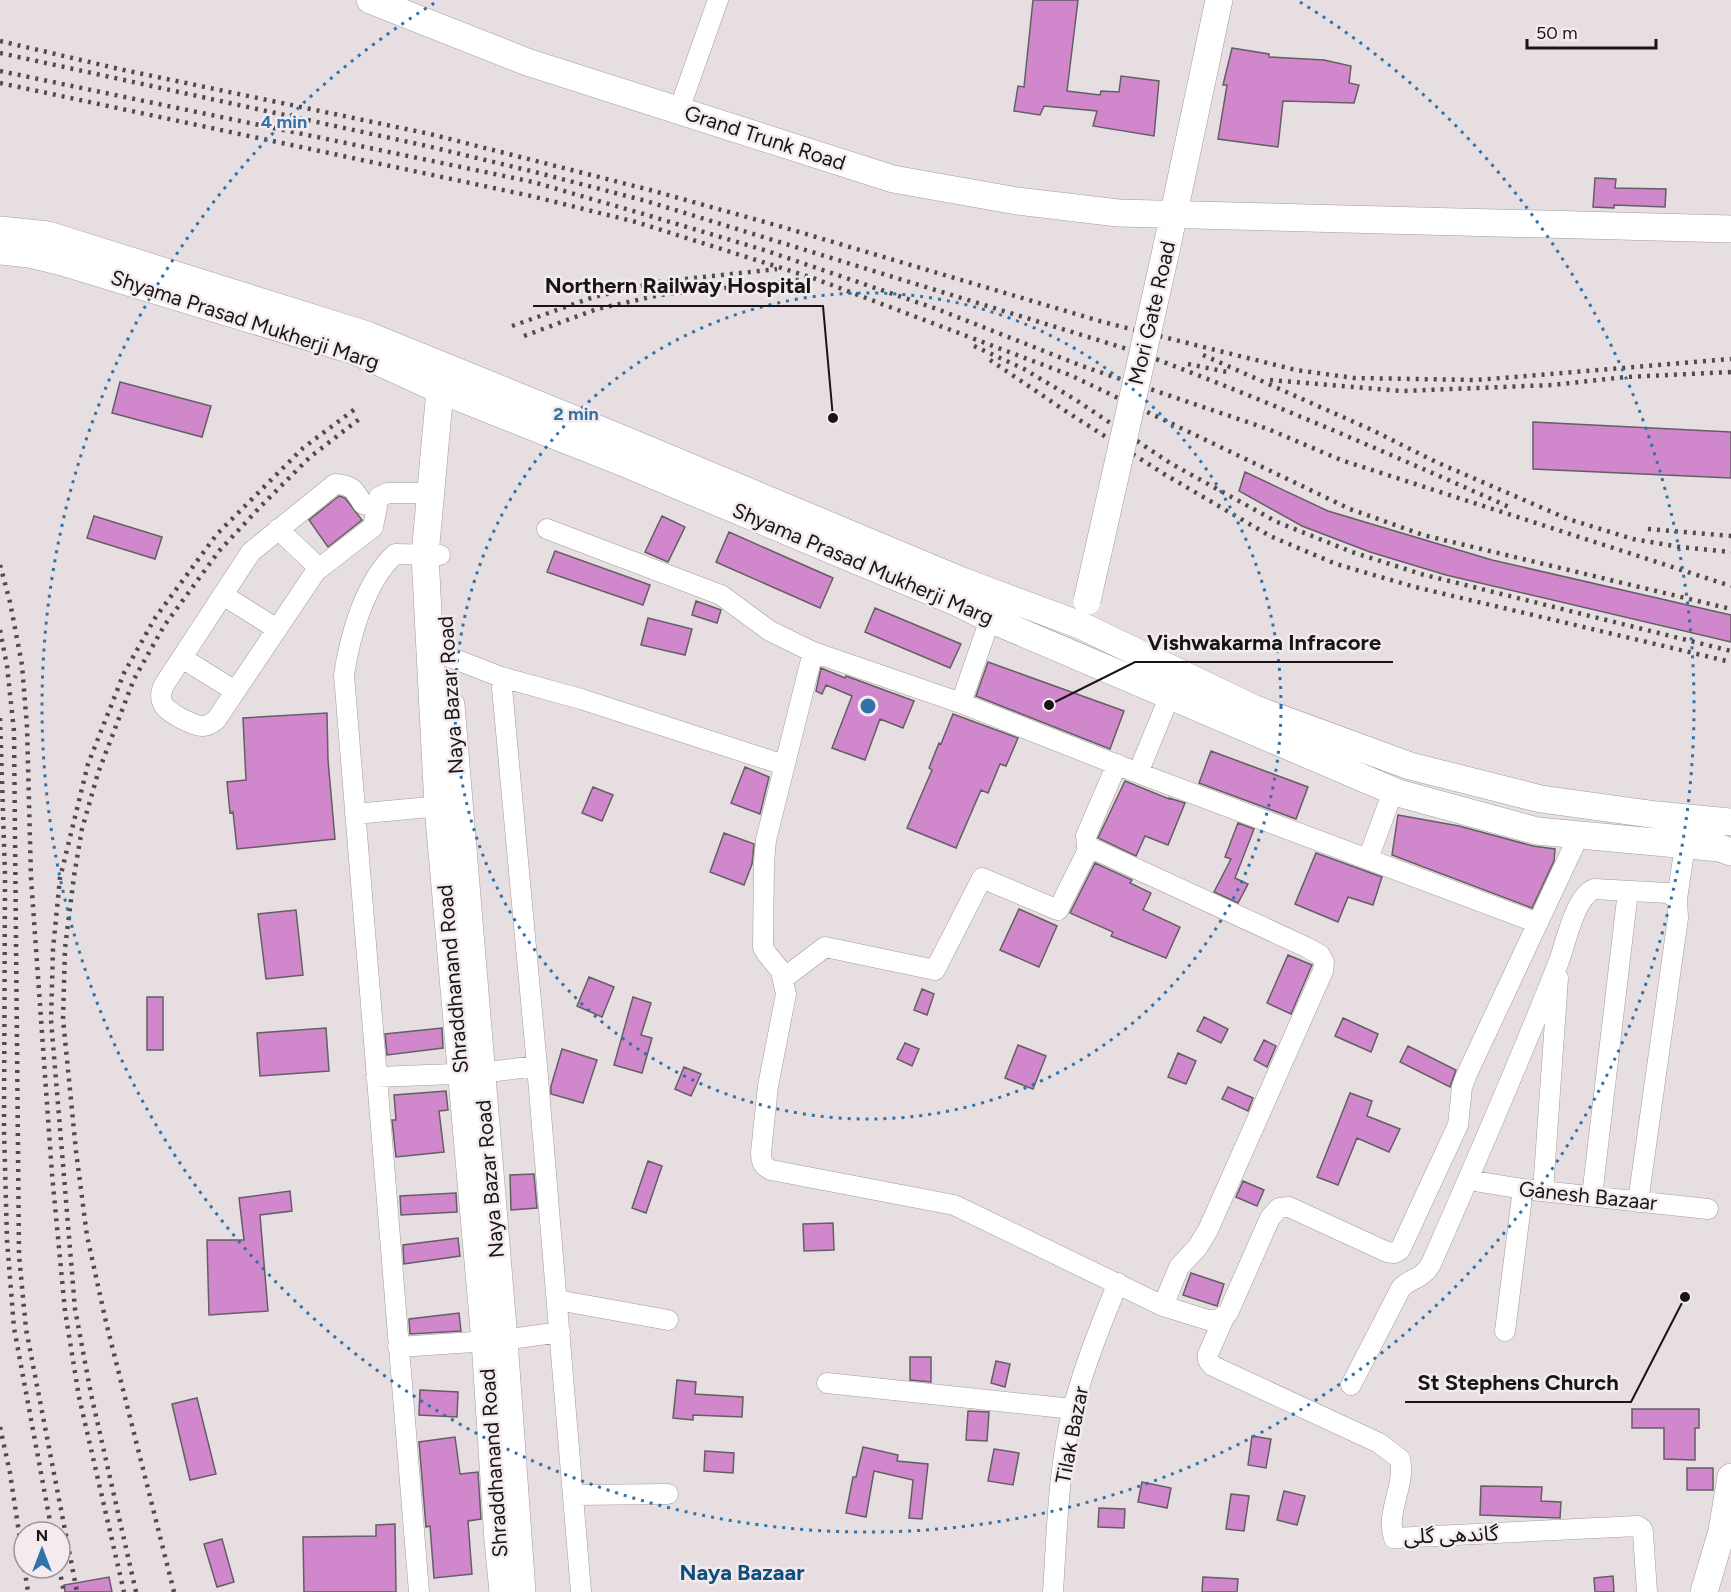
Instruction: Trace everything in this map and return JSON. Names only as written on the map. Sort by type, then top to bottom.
[{"type":"street","name":"Grand Trunk Road","points":[[370,0],[527,62],[893,179],[1017,201],[1118,213],[1731,229]]},
{"type":"street","points":[[679,110],[718,0]]},
{"type":"street","name":"Mori Gate Road","points":[[1072,652],[1175,214],[1219,0]]},
{"type":"street","name":"Shyama Prasad Mukherji Marg","points":[[0,230],[48,235],[367,335],[454,382],[635,468],[959,591],[1083,613],[1255,709],[1410,766],[1541,799],[1657,815],[1731,822]]},
{"type":"street","name":"Shyama Prasad Mukherji Marg","points":[[0,251],[29,254],[66,263],[454,382]]},
{"type":"street","points":[[355,814],[449,805],[430,493],[454,382]]},
{"type":"street","name":"Naya Bazar Road","points":[[454,382],[432,555],[447,656],[449,805],[495,1341],[522,1592]]},
{"type":"street","points":[[363,504],[352,487],[346,484],[335,484],[251,552],[162,691],[163,705],[168,710],[196,726],[209,725],[216,720],[320,568],[373,527],[377,501],[383,494],[430,493]]},
{"type":"street","points":[[278,529],[320,568]]},
{"type":"street","points":[[547,529],[721,595],[770,631],[813,652],[961,703],[1138,773],[1538,923]]},
{"type":"street","points":[[419,1592],[344,675],[352,632],[384,564],[395,554],[432,555]]},
{"type":"street","name":"Shyama Prasad Mukherji Marg","points":[[959,591],[990,619],[1072,652],[1393,791],[1536,831],[1720,848],[1731,852]]},
{"type":"street","points":[[223,595],[277,629]]},
{"type":"street","points":[[961,703],[990,619]]},
{"type":"street","points":[[813,652],[766,840],[763,942],[767,954],[781,971],[786,994],[768,1086],[760,1152],[760,1158],[765,1167],[954,1205],[1162,1306],[1208,1320],[1224,1318],[1228,1313],[1270,1218],[1279,1208],[1289,1207],[1387,1252],[1394,1253],[1400,1250],[1458,1125],[1462,1087],[1466,1076],[1579,835]]},
{"type":"street","points":[[447,656],[501,677],[581,699],[784,765]]},
{"type":"street","points":[[182,658],[236,691]]},
{"type":"street","points":[[501,677],[537,1066],[581,1592]]},
{"type":"street","points":[[1138,773],[1170,695]]},
{"type":"street","points":[[1117,764],[1086,836],[1089,848],[1306,947],[1320,955],[1324,962],[1318,982],[1208,1230],[1197,1248],[1179,1267],[1162,1306]]},
{"type":"street","points":[[1368,859],[1393,791]]},
{"type":"street","points":[[1638,1202],[1678,918],[1677,899],[1684,845]]},
{"type":"street","points":[[784,978],[825,947],[935,970],[982,878],[1058,910],[1089,848]]},
{"type":"street","points":[[1351,1385],[1401,1288],[1426,1272],[1468,1180],[1559,961],[1577,909],[1588,892],[1604,889],[1668,893],[1677,899]]},
{"type":"street","points":[[1592,1196],[1628,891]]},
{"type":"street","points":[[1543,1191],[1559,961]]},
{"type":"street","points":[[376,1077],[471,1073],[537,1066]]},
{"type":"street","name":"Ganesh Bazaar","points":[[1468,1180],[1523,1189],[1708,1209]]},
{"type":"street","points":[[1505,1331],[1523,1189]]},
{"type":"street","name":"Tilak Bazar","points":[[1053,1592],[1066,1447],[1074,1408],[1099,1329],[1118,1283]]},
{"type":"street","points":[[557,1300],[668,1320]]},
{"type":"street","name":"گاندھی گلی","points":[[1224,1318],[1208,1354],[1208,1360],[1213,1366],[1379,1443],[1400,1459],[1401,1469],[1392,1526],[1394,1538],[1638,1526],[1643,1533],[1647,1592]]},
{"type":"street","points":[[398,1347],[495,1341],[560,1332]]},
{"type":"street","name":"Shraddhanand Road","points":[[495,1341],[498,1540],[504,1592]]},
{"type":"street","points":[[827,1383],[1074,1408]]},
{"type":"street","points":[[1707,1592],[1722,1531],[1731,1477]]},
{"type":"street","points":[[573,1495],[668,1494]]},
{"type":"building","points":[[1033,0],[1078,0],[1067,91],[1100,95],[1101,91],[1119,92],[1121,76],[1159,81],[1154,136],[1093,126],[1097,111],[1044,106],[1040,115],[1014,111],[1018,86],[1024,87]]},
{"type":"building","points":[[1232,48],[1269,54],[1269,57],[1324,60],[1351,66],[1349,83],[1359,85],[1354,103],[1283,101],[1278,147],[1218,139],[1227,85],[1223,85]]},
{"type":"building","points":[[1595,178],[1616,179],[1615,188],[1666,189],[1665,207],[1614,205],[1614,208],[1593,207]]},
{"type":"building","points":[[120,382],[211,406],[202,437],[112,413]]},
{"type":"building","points":[[1533,422],[1731,432],[1731,478],[1533,469]]},
{"type":"building","points":[[1245,472],[1328,511],[1492,560],[1731,615],[1731,642],[1446,575],[1370,552],[1302,526],[1239,491]]},
{"type":"building","points":[[339,496],[345,498],[362,520],[328,547],[309,520]]},
{"type":"building","points":[[94,516],[162,537],[155,559],[87,538]]},
{"type":"building","points":[[662,516],[685,527],[668,562],[645,552]]},
{"type":"building","points":[[729,532],[833,578],[820,608],[716,562]]},
{"type":"building","points":[[555,551],[650,585],[643,605],[547,572]]},
{"type":"building","points":[[696,601],[721,610],[717,623],[692,615]]},
{"type":"building","points":[[875,608],[961,644],[950,668],[865,632]]},
{"type":"building","points":[[648,618],[692,629],[685,655],[641,645]]},
{"type":"building","points":[[988,662],[1124,711],[1110,749],[976,696]]},
{"type":"building","points":[[821,668],[914,701],[903,728],[880,719],[865,760],[832,748],[852,696],[826,685],[822,694],[816,691]]},
{"type":"building","points":[[327,713],[328,760],[335,839],[237,849],[227,782],[246,780],[243,718]]},
{"type":"building","points":[[953,714],[1018,738],[1006,766],[1000,764],[988,793],[981,790],[956,848],[907,828],[932,770],[929,768],[939,743],[941,744]]},
{"type":"building","points":[[1211,751],[1308,787],[1296,819],[1199,783]]},
{"type":"building","points":[[745,767],[769,777],[760,814],[731,803]]},
{"type":"building","points":[[1125,781],[1185,803],[1168,845],[1145,836],[1136,856],[1098,838]]},
{"type":"building","points":[[593,787],[613,795],[602,821],[582,813]]},
{"type":"building","points":[[1398,815],[1459,826],[1533,846],[1555,849],[1554,861],[1532,908],[1392,855]]},
{"type":"building","points":[[1238,823],[1254,829],[1235,878],[1248,884],[1238,903],[1214,892],[1231,859],[1225,857]]},
{"type":"building","points":[[724,833],[754,844],[752,864],[744,885],[710,872]]},
{"type":"building","points":[[1316,853],[1382,877],[1373,905],[1348,897],[1338,922],[1295,904]]},
{"type":"building","points":[[1095,863],[1132,880],[1130,883],[1151,893],[1143,910],[1180,927],[1166,958],[1111,936],[1113,932],[1070,913]]},
{"type":"building","points":[[1019,909],[1057,926],[1039,967],[1000,950]]},
{"type":"building","points":[[296,910],[303,975],[266,979],[258,914]]},
{"type":"building","points":[[1288,955],[1312,965],[1291,1014],[1267,1003]]},
{"type":"building","points":[[589,977],[614,987],[602,1017],[577,1006]]},
{"type":"building","points":[[922,989],[934,994],[927,1015],[914,1010]]},
{"type":"building","points":[[147,997],[163,997],[163,1050],[147,1050]]},
{"type":"building","points":[[633,997],[651,1003],[641,1035],[652,1038],[642,1073],[614,1065]]},
{"type":"building","points":[[1204,1017],[1228,1029],[1221,1043],[1197,1031]]},
{"type":"building","points":[[1343,1018],[1378,1034],[1371,1052],[1335,1036]]},
{"type":"building","points":[[326,1028],[329,1071],[260,1076],[257,1033]]},
{"type":"building","points":[[442,1028],[443,1048],[387,1055],[385,1034]]},
{"type":"building","points":[[1264,1040],[1276,1046],[1267,1067],[1254,1060]]},
{"type":"building","points":[[905,1043],[919,1049],[912,1066],[897,1059]]},
{"type":"building","points":[[1018,1045],[1046,1056],[1033,1089],[1005,1078]]},
{"type":"building","points":[[1408,1046],[1456,1070],[1450,1087],[1400,1062]]},
{"type":"building","points":[[562,1049],[597,1060],[583,1103],[551,1094],[551,1086]]},
{"type":"building","points":[[1178,1053],[1196,1061],[1186,1084],[1168,1077]]},
{"type":"building","points":[[684,1067],[701,1074],[691,1096],[675,1089]]},
{"type":"building","points":[[1228,1087],[1253,1098],[1248,1111],[1222,1099]]},
{"type":"building","points":[[446,1091],[448,1110],[439,1111],[444,1152],[396,1157],[392,1120],[396,1120],[394,1095]]},
{"type":"building","points":[[1350,1093],[1372,1101],[1367,1116],[1400,1129],[1389,1152],[1357,1138],[1338,1185],[1317,1177]]},
{"type":"building","points":[[648,1161],[662,1166],[646,1213],[632,1208]]},
{"type":"building","points":[[534,1174],[537,1208],[511,1210],[510,1175]]},
{"type":"building","points":[[1243,1181],[1264,1190],[1257,1206],[1236,1197]]},
{"type":"building","points":[[290,1191],[292,1211],[260,1215],[268,1311],[209,1315],[207,1240],[244,1240],[239,1198]]},
{"type":"building","points":[[456,1193],[457,1212],[401,1215],[400,1196]]},
{"type":"building","points":[[833,1223],[834,1250],[804,1251],[803,1224]]},
{"type":"building","points":[[458,1238],[460,1256],[404,1264],[403,1245]]},
{"type":"building","points":[[1191,1273],[1224,1284],[1217,1306],[1183,1295]]},
{"type":"building","points":[[459,1313],[461,1331],[410,1334],[409,1319]]},
{"type":"building","points":[[910,1357],[931,1357],[931,1382],[910,1380]]},
{"type":"building","points":[[996,1361],[1010,1364],[1005,1387],[991,1383]]},
{"type":"building","points":[[677,1380],[696,1382],[695,1394],[743,1397],[742,1417],[693,1415],[693,1420],[673,1418]]},
{"type":"building","points":[[420,1390],[458,1392],[457,1417],[419,1415]]},
{"type":"building","points":[[197,1398],[216,1474],[190,1480],[172,1404]]},
{"type":"building","points":[[1632,1409],[1699,1409],[1699,1428],[1695,1428],[1695,1460],[1664,1459],[1664,1428],[1632,1428]]},
{"type":"building","points":[[968,1411],[989,1412],[987,1441],[966,1440]]},
{"type":"building","points":[[1252,1436],[1271,1439],[1266,1468],[1248,1465]]},
{"type":"building","points":[[455,1437],[460,1474],[478,1472],[481,1519],[468,1521],[472,1574],[434,1578],[430,1526],[426,1527],[419,1442]]},
{"type":"building","points":[[863,1447],[898,1455],[897,1461],[928,1464],[922,1519],[909,1518],[913,1480],[874,1471],[866,1517],[846,1513],[853,1477],[856,1477]]},
{"type":"building","points":[[994,1449],[1019,1453],[1013,1485],[988,1481]]},
{"type":"building","points":[[705,1451],[734,1453],[733,1473],[704,1471]]},
{"type":"building","points":[[1687,1468],[1713,1468],[1713,1490],[1687,1490]]},
{"type":"building","points":[[1142,1482],[1171,1488],[1167,1508],[1138,1502]]},
{"type":"building","points":[[1481,1486],[1542,1487],[1541,1501],[1561,1502],[1560,1518],[1480,1515]]},
{"type":"building","points":[[1284,1491],[1305,1496],[1297,1525],[1277,1520]]},
{"type":"building","points":[[1231,1494],[1249,1496],[1244,1531],[1226,1529]]},
{"type":"building","points":[[1099,1508],[1125,1509],[1124,1528],[1098,1527]]},
{"type":"building","points":[[395,1524],[396,1592],[304,1592],[303,1537],[376,1536],[376,1525]]},
{"type":"building","points":[[222,1539],[234,1582],[217,1587],[204,1544]]},
{"type":"building","points":[[1613,1576],[1614,1592],[1595,1592],[1594,1578]]},
{"type":"building","points":[[109,1577],[112,1592],[65,1592],[64,1585]]},
{"type":"building","points":[[1203,1577],[1238,1579],[1237,1592],[1202,1592]]},
{"type":"railway","points":[[0,41],[119,69],[430,134],[650,190],[779,226],[1103,322],[1296,370],[1354,378],[1477,380],[1731,359]]},
{"type":"railway","points":[[0,53],[427,146],[646,201],[1137,352],[1231,388],[1509,507]]},
{"type":"railway","points":[[0,71],[533,182],[640,213],[764,250],[937,309],[1082,366],[1268,429],[1341,460],[1731,586]]},
{"type":"railway","points":[[0,83],[531,196],[636,222],[813,278],[1070,375],[1350,509],[1423,535],[1731,609]]},
{"type":"railway","points":[[512,326],[594,297],[658,282],[777,269]]},
{"type":"railway","points":[[524,336],[597,309],[660,295],[807,279]]},
{"type":"railway","points":[[974,346],[1024,369],[1076,400],[1170,463],[1277,522],[1352,552],[1421,574],[1731,651]]},
{"type":"railway","points":[[1203,355],[1372,430],[1436,462],[1568,519],[1633,539],[1731,552]]},
{"type":"railway","points":[[990,360],[1164,474],[1270,536],[1336,564],[1415,587],[1731,662]]},
{"type":"railway","points":[[1188,364],[1232,373]]},
{"type":"railway","points":[[1270,380],[1402,391],[1552,385],[1626,377],[1731,372]]},
{"type":"railway","points":[[136,1592],[91,1394],[75,1309],[51,1020],[53,949],[60,878],[88,764],[124,673],[155,618],[217,534],[303,448],[355,409]]},
{"type":"railway","points":[[174,1592],[106,1322],[87,1236],[63,1019],[65,948],[74,876],[82,829],[98,773],[134,679],[164,626],[219,551],[260,507],[310,457],[362,417]]},
{"type":"railway","points":[[1648,529],[1731,536]]},
{"type":"railway","points":[[0,565],[10,602],[22,665],[27,727],[31,878],[52,1174],[65,1311],[79,1397],[124,1592]]},
{"type":"railway","points":[[0,630],[7,666],[14,731],[19,1255],[26,1329],[77,1592]]},
{"type":"railway","points":[[0,718],[5,875],[4,1129],[7,1240],[14,1328],[50,1520]]},
{"type":"railway","points":[[0,1427],[10,1473],[28,1592]]},
{"type":"railway","points":[[62,1580],[64,1592]]},
{"type":"place","name":"Northern Railway Hospital","points":[[833,418]]},
{"type":"place","name":"Vishwakarma Infracore","points":[[1049,705]]},
{"type":"place","name":"St Stephens Church","points":[[1685,1297]]},
{"type":"district","name":"Naya Bazaar","points":[[742,1572]]}]
